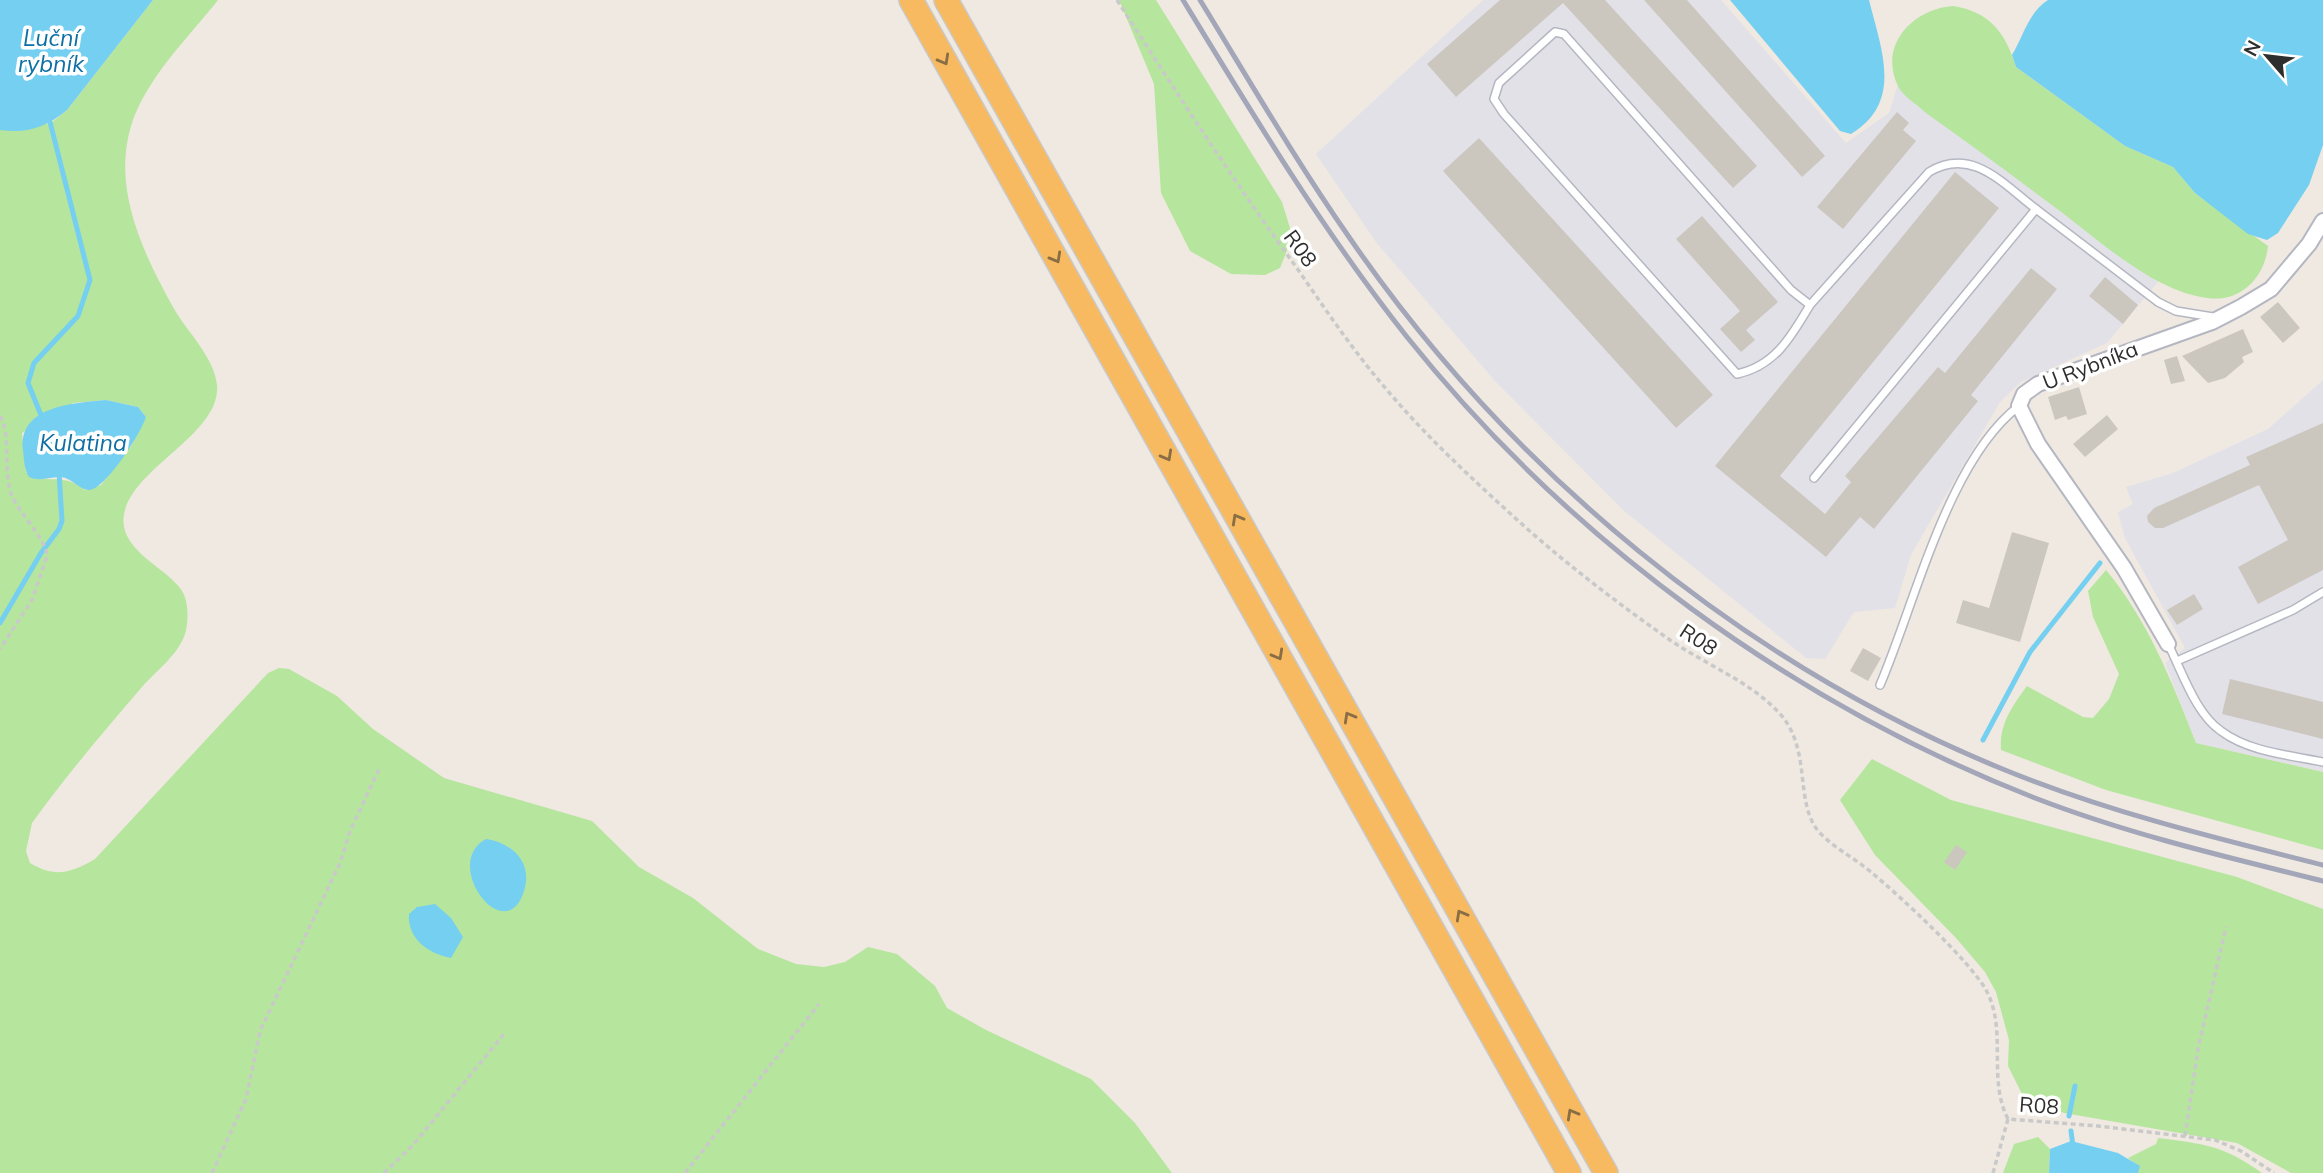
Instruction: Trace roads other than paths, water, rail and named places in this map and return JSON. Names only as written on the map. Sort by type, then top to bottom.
[{"type":"highway","points":[[911,0],[1569,1173]]},
{"type":"highway","points":[[946,0],[1605,1173]]},
{"type":"street","name":"U Rybníka","points":[[2168,644],[2124,568],[2039,444],[2019,406],[2024,394],[2038,384],[2221,317],[2272,289],[2309,244],[2323,221]]},
{"type":"lane","points":[[1810,305],[1791,290],[1564,34],[1555,32],[1499,83],[1494,99],[1504,114],[1737,374],[1754,370],[1772,359],[1810,305],[1929,172],[1941,164],[1961,161],[1980,167],[2158,302],[2187,314],[2221,317]]},
{"type":"lane","points":[[1814,478],[2036,209]]},
{"type":"lane","points":[[1880,685],[1951,504],[1974,460],[1998,425],[2019,406]]},
{"type":"lane","points":[[2177,661],[2292,610],[2323,592]]},
{"type":"lane","points":[[2168,644],[2204,713],[2220,731],[2258,748],[2323,762]]},
{"type":"water","name":"Luční rybník","points":[[0,0],[153,0],[67,110],[36,128],[10,131],[0,130]]},
{"type":"water","points":[[1730,0],[1869,0],[1883,55],[1884,73],[1878,106],[1867,121],[1851,134],[1840,131]]},
{"type":"water","points":[[2048,0],[2323,0],[2323,145],[2309,185],[2278,233],[2267,240],[2248,234],[2195,193],[2173,167],[2125,146],[2016,67],[2012,55],[2031,18]]},
{"type":"water","name":"Kulatina","points":[[106,400],[138,407],[146,417],[131,446],[105,480],[90,490],[61,477],[29,477],[23,450],[24,435],[29,424],[50,410]]},
{"type":"water","points":[[486,839],[512,850],[519,856],[526,872],[524,891],[515,907],[504,911],[492,907],[481,897],[473,882],[470,866],[474,851]]},
{"type":"water","points":[[435,904],[451,918],[463,937],[451,958],[435,953],[421,944],[409,923],[409,914],[417,907]]},
{"type":"water","points":[[2071,1141],[2118,1153],[2140,1166],[2138,1173],[2049,1173],[2050,1149]]},
{"type":"waterway","points":[[43,420],[28,383],[34,363],[78,316],[90,280],[49,118]]},
{"type":"waterway","points":[[0,623],[41,553],[59,529],[62,521],[59,472]]},
{"type":"waterway","points":[[1983,740],[2030,652],[2100,563]]},
{"type":"waterway","points":[[2069,1116],[2075,1086]]},
{"type":"waterway","points":[[2071,1131],[2073,1146]]},
{"type":"railway","points":[[1183,0],[1318,214],[1407,337],[1471,411],[1540,482],[1613,547],[1691,608],[1772,664],[1857,715],[1945,759],[2035,798],[2178,844],[2323,881]]},
{"type":"railway","points":[[1200,0],[1329,208],[1412,322],[1482,404],[1558,480],[1639,551],[1724,616],[1814,675],[1908,726],[2005,770],[2083,799],[2202,834],[2323,865]]}]
